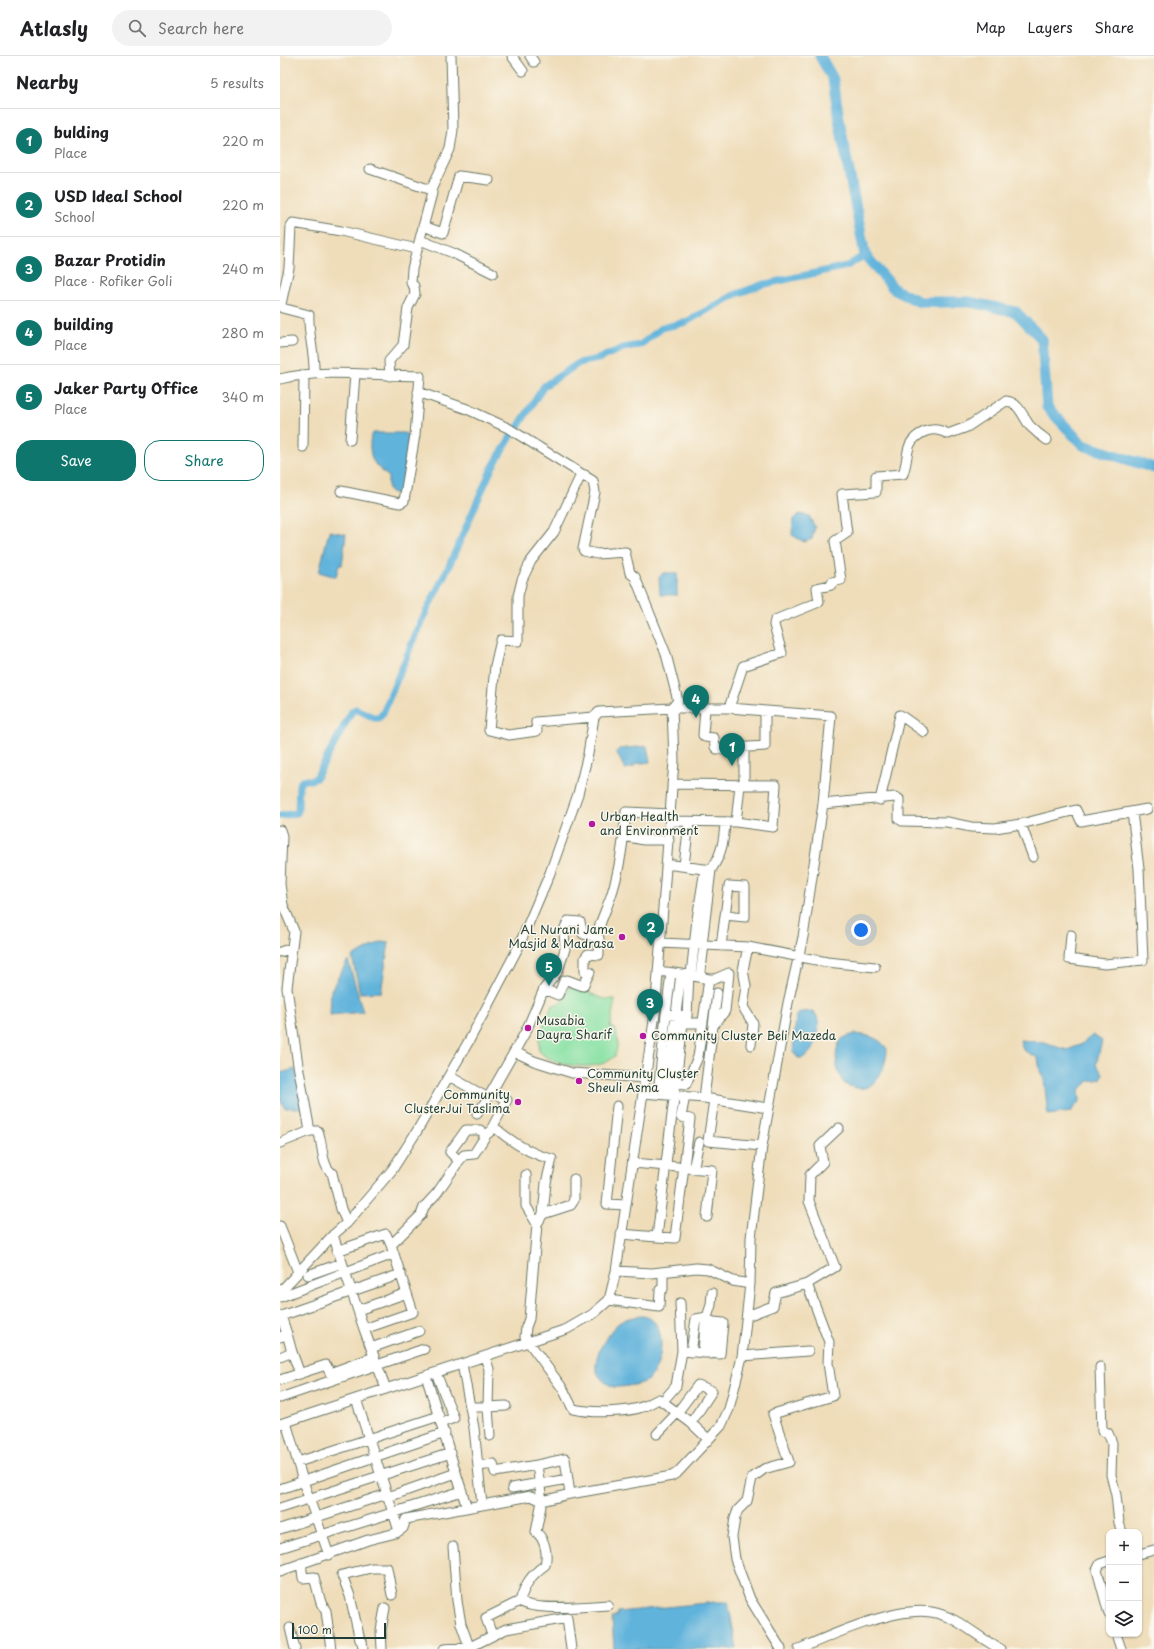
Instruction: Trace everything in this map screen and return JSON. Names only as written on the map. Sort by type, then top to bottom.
[{"type":"street","points":[[390,376],[390,361],[403,345],[408,308],[415,294],[414,286],[411,283],[418,244],[432,193],[431,190],[450,149],[453,130],[451,56]]},
{"type":"street","points":[[512,56],[523,71]]},
{"type":"street","points":[[370,169],[431,190]]},
{"type":"street","points":[[423,226],[443,233],[459,176],[488,180]]},
{"type":"street","points":[[314,373],[315,361],[308,327],[309,315],[282,308],[281,304],[289,268],[293,223],[418,244],[453,253],[493,273]]},
{"type":"street","points":[[280,343],[292,342]]},
{"type":"street","points":[[280,379],[314,373],[340,372],[390,376],[420,376],[415,435],[404,501],[400,503],[341,491]]},
{"type":"street","points":[[350,440],[355,374]]},
{"type":"street","points":[[303,447],[304,375]]},
{"type":"street","points":[[329,1555],[298,1462],[283,1423],[567,1329],[593,1314],[609,1300],[616,1271],[646,1078],[658,971],[669,840],[674,761],[672,708],[678,701],[666,654],[635,577],[630,572],[625,552],[597,554],[584,551],[583,549],[595,492],[594,481],[508,428],[467,409],[418,392]]},
{"type":"street","points":[[729,708],[743,666],[782,653],[774,625],[775,620],[818,602],[817,588],[832,585],[832,582],[840,580],[841,577],[835,541],[847,533],[842,494],[876,492],[876,476],[903,474],[908,449],[913,439],[927,431],[941,430],[948,434],[966,427],[1006,401],[1015,404],[1029,425],[1047,440]]},
{"type":"street","points":[[585,475],[579,479],[554,532],[531,561],[522,580],[518,596],[518,641],[501,640],[495,666],[489,730],[509,734],[538,731],[536,722],[594,717]]},
{"type":"street","points":[[280,1292],[303,1274],[333,1235],[347,1223],[392,1170],[417,1132],[518,948],[550,873],[578,794],[588,754],[594,717],[599,712],[672,708],[729,708],[831,716],[823,804],[799,957],[788,1003],[762,1146],[751,1238],[750,1284],[742,1356],[729,1409],[721,1426],[708,1438],[678,1472],[672,1476],[570,1494],[542,1501],[531,1496],[406,1519],[403,1528],[399,1530],[280,1571]]},
{"type":"street","points":[[705,709],[703,735],[705,737],[714,738],[715,749],[766,746],[765,711]]},
{"type":"street","points":[[880,800],[900,715],[924,732]]},
{"type":"street","points":[[736,822],[742,785],[744,747]]},
{"type":"street","points":[[596,937],[601,918],[611,896],[624,836],[626,812],[689,822],[736,822],[773,827],[776,785],[672,784]]},
{"type":"street","points":[[823,804],[897,798],[899,819],[902,821],[948,822],[971,827],[995,828],[1021,824],[1076,810],[1081,821],[1147,809]]},
{"type":"street","points":[[1071,935],[1069,959],[1105,964],[1142,960],[1139,869],[1132,812]]},
{"type":"street","points":[[684,866],[689,822]]},
{"type":"street","points":[[666,1094],[681,1020],[694,976],[700,945],[708,869],[718,860],[724,844],[725,822]]},
{"type":"street","points":[[1021,824],[1033,856]]},
{"type":"street","points":[[280,830],[282,836],[283,857],[280,884],[283,905],[294,931],[287,988],[298,1065],[310,1131]]},
{"type":"street","points":[[624,836],[644,840],[669,840]]},
{"type":"street","points":[[666,864],[708,869]]},
{"type":"street","points":[[720,946],[725,915]]},
{"type":"street","points":[[477,1114],[515,1052],[544,989],[558,971],[565,949],[564,930],[568,921],[580,922],[583,934],[599,938],[599,955],[588,954],[585,958],[585,971],[590,972],[583,986],[567,980],[564,981],[558,995],[544,989]]},
{"type":"street","points":[[660,943],[748,947],[828,962],[875,967]]},
{"type":"street","points":[[748,947],[743,970],[746,986],[743,1006],[753,1023],[751,1045]]},
{"type":"street","points":[[280,952],[292,948]]},
{"type":"street","points":[[658,971],[715,979],[729,973],[725,1012],[712,1026]]},
{"type":"street","points":[[657,1237],[665,1167],[666,1014],[671,972]]},
{"type":"street","points":[[676,1082],[686,1084],[698,1057],[702,1023],[694,976]]},
{"type":"street","points":[[704,1098],[717,993]]},
{"type":"street","points":[[666,1014],[681,1020],[702,1023]]},
{"type":"street","points":[[666,1094],[676,1082],[681,1020]]},
{"type":"street","points":[[515,1052],[534,1061],[572,1073],[646,1078]]},
{"type":"street","points":[[448,1076],[490,1095],[507,1100],[493,1126],[508,1139],[540,1156],[552,1159],[546,1183],[543,1214],[537,1224],[525,1337],[563,1389],[573,1409],[585,1412],[629,1409],[645,1406],[658,1399],[691,1422],[708,1438]]},
{"type":"street","points":[[643,1093],[704,1098],[768,1108]]},
{"type":"street","points":[[685,1096],[681,1117],[690,1119],[689,1169]]},
{"type":"street","points":[[714,1100],[708,1141],[762,1146]]},
{"type":"street","points":[[617,1106],[607,1204],[626,1205]]},
{"type":"street","points":[[280,1297],[345,1272],[392,1249],[421,1215],[424,1207],[437,1193],[458,1161],[464,1155],[474,1154],[486,1135],[495,1128]]},
{"type":"street","points":[[747,1316],[773,1306],[776,1293],[807,1284],[835,1267],[814,1215],[810,1201],[810,1175],[823,1162],[820,1146],[839,1128]]},
{"type":"street","points":[[458,1161],[450,1152],[466,1130],[480,1130],[486,1135]]},
{"type":"street","points":[[280,1143],[310,1131],[318,1131],[326,1165],[328,1170],[332,1173],[341,1209],[347,1223]]},
{"type":"street","points":[[621,1234],[675,1238],[689,1169],[699,1142]]},
{"type":"street","points":[[633,1163],[689,1169],[713,1168],[707,1217]]},
{"type":"street","points":[[526,1175],[526,1206],[537,1224]]},
{"type":"street","points":[[543,1214],[571,1205],[574,1200],[574,1178]]},
{"type":"street","points":[[280,1226],[303,1274]]},
{"type":"street","points":[[337,1251],[386,1234],[401,1274],[413,1312],[364,1329]]},
{"type":"street","points":[[333,1235],[337,1251],[386,1389]]},
{"type":"street","points":[[303,1274],[342,1263]]},
{"type":"street","points":[[616,1271],[663,1272],[708,1268],[733,1281],[750,1284]]},
{"type":"street","points":[[609,1300],[659,1307],[660,1290],[663,1289],[663,1272]]},
{"type":"street","points":[[300,1374],[292,1352],[283,1336],[280,1315],[401,1274]]},
{"type":"street","points":[[781,1649],[750,1599],[735,1559],[732,1537],[738,1510],[747,1501],[752,1478],[764,1469],[789,1462],[773,1414],[833,1396],[828,1363],[829,1342],[807,1284]]},
{"type":"street","points":[[358,1310],[407,1293]]},
{"type":"street","points":[[707,1353],[712,1293]]},
{"type":"street","points":[[662,1401],[676,1386],[682,1351],[680,1303]]},
{"type":"street","points":[[692,1352],[696,1319]]},
{"type":"street","points":[[680,1325],[687,1324],[688,1322],[696,1319],[723,1323],[724,1326],[720,1354],[682,1351]]},
{"type":"street","points":[[280,1398],[374,1357],[419,1331]]},
{"type":"street","points":[[280,1380],[326,1365],[330,1373],[374,1357],[424,1349]]},
{"type":"street","points":[[742,1356],[808,1351]]},
{"type":"street","points":[[280,1356],[292,1352]]},
{"type":"street","points":[[485,1356],[489,1369],[488,1407],[490,1436]]},
{"type":"street","points":[[462,1364],[470,1407],[482,1505]]},
{"type":"street","points":[[1100,1367],[1102,1431],[1108,1433],[1112,1443],[1111,1476],[1116,1495],[1121,1529]]},
{"type":"street","points":[[298,1462],[369,1438],[440,1420],[454,1418],[436,1372]]},
{"type":"street","points":[[426,1376],[445,1433],[467,1508]]},
{"type":"street","points":[[656,1434],[677,1413],[698,1385],[714,1388],[704,1406],[691,1422]]},
{"type":"street","points":[[356,1399],[399,1530]]},
{"type":"street","points":[[470,1407],[506,1406]]},
{"type":"street","points":[[280,1489],[445,1433]]},
{"type":"street","points":[[280,1508],[450,1453]]},
{"type":"street","points":[[478,1466],[493,1464],[495,1472],[565,1460],[570,1494]]},
{"type":"street","points":[[492,1635],[486,1618],[520,1601],[529,1579],[545,1565],[544,1543],[542,1536],[536,1532],[542,1501],[537,1465]]},
{"type":"street","points":[[280,1529],[456,1473]]},
{"type":"street","points":[[512,1488],[568,1479]]},
{"type":"street","points":[[280,1548],[462,1490]]},
{"type":"street","points":[[453,1546],[457,1601],[461,1624],[470,1648]]},
{"type":"street","points":[[1142,1553],[1154,1550]]},
{"type":"street","points":[[1106,1562],[1100,1564],[1097,1570],[1106,1603]]},
{"type":"street","points":[[301,1563],[303,1578],[314,1578],[321,1603],[326,1611],[331,1649]]},
{"type":"street","points":[[363,1649],[350,1596],[342,1575],[371,1568],[387,1568],[392,1595]]},
{"type":"street","points":[[520,1601],[525,1605],[546,1607],[608,1605]]},
{"type":"street","points":[[382,1649],[381,1630],[385,1608]]},
{"type":"street","points":[[799,1649],[844,1631],[893,1615],[931,1612],[961,1623],[983,1640],[1000,1649]]},
{"type":"street","points":[[444,1649],[470,1648],[492,1635],[506,1629],[567,1618],[571,1649]]},
{"type":"street","points":[[290,1628],[295,1649]]},
{"type":"street","points":[[1117,1637],[1121,1649]]},
{"type":"green space","points":[[581,986],[601,998],[615,999],[610,1027],[616,1030],[618,1043],[615,1056],[607,1062],[597,1065],[579,1066],[561,1063],[552,1060],[539,1051],[539,1035],[552,1006],[561,1002],[570,987]]},
{"type":"water","points":[[373,433],[404,433],[409,436],[403,485],[396,494],[388,490],[388,476],[377,467],[371,456],[370,444]]},
{"type":"water","points":[[800,514],[809,516],[815,527],[812,539],[804,542],[792,535],[793,519]]},
{"type":"water","points":[[329,531],[346,534],[342,565],[339,565],[336,577],[319,572]]},
{"type":"water","points":[[663,573],[677,573],[677,595],[660,595],[659,577]]},
{"type":"water","points":[[647,746],[650,762],[634,764],[634,767],[625,769],[616,752],[619,749]]},
{"type":"water","points":[[381,942],[389,943],[381,992],[360,993],[352,957]]},
{"type":"water","points":[[348,960],[363,1012],[330,1015],[331,990]]},
{"type":"water","points":[[813,1011],[817,1016],[819,1023],[817,1039],[814,1047],[809,1053],[804,1057],[798,1058],[793,1052],[796,1015],[801,1012]]},
{"type":"water","points":[[854,1034],[873,1037],[887,1049],[886,1060],[878,1078],[869,1086],[864,1088],[846,1085],[840,1075],[836,1062],[839,1043],[843,1038]]},
{"type":"water","points":[[1093,1035],[1102,1041],[1096,1065],[1103,1073],[1101,1079],[1089,1081],[1079,1090],[1080,1101],[1070,1112],[1048,1115],[1044,1079],[1040,1071],[1038,1058],[1023,1050],[1020,1040],[1041,1042],[1067,1050],[1080,1045]]},
{"type":"water","points":[[295,1069],[305,1108],[285,1108],[280,1101],[280,1073]]},
{"type":"water","points":[[643,1316],[651,1319],[657,1326],[660,1334],[661,1344],[658,1364],[654,1373],[646,1381],[621,1387],[613,1387],[598,1375],[596,1370],[596,1360],[598,1354],[609,1334],[617,1324],[628,1318]]},
{"type":"water","points":[[728,1602],[737,1649],[614,1649],[612,1618],[617,1616],[618,1612]]},
{"type":"waterway","points":[[820,56],[833,79],[840,125],[865,255],[895,290],[920,302],[970,302],[1016,312],[1042,339],[1047,407],[1083,445],[1154,468]]},
{"type":"waterway","points":[[518,427],[544,386],[579,363],[598,359],[623,348],[640,345],[662,328],[686,322],[734,295],[761,285],[847,266],[865,255]]},
{"type":"waterway","points":[[280,816],[297,813],[299,785],[302,780],[311,780],[316,778],[352,711],[356,709],[375,718],[379,718],[383,713],[421,622],[448,568],[492,468],[513,433]]},
{"type":"place","name":"building","points":[[696,718]]},
{"type":"place","name":"bulding","points":[[732,766]]},
{"type":"place","name":"Urban Health and Environment","points":[[592,824]]},
{"type":"place","name":"AL Nurani Jame Masjid & Madrasa","points":[[622,937]]},
{"type":"place","name":"USD Ideal School","points":[[651,946]]},
{"type":"place","name":"Jaker Party Office","points":[[549,986]]},
{"type":"place","name":"Bazar Protidin","points":[[650,1022]]},
{"type":"place","name":"Musabia Dayra Sharif","points":[[528,1028]]},
{"type":"place","name":"Community Cluster Beli Mazeda","points":[[643,1036]]},
{"type":"place","name":"Community Cluster Sheuli Asma","points":[[579,1081]]},
{"type":"place","name":"Community ClusterJui Taslima","points":[[518,1102]]}]
